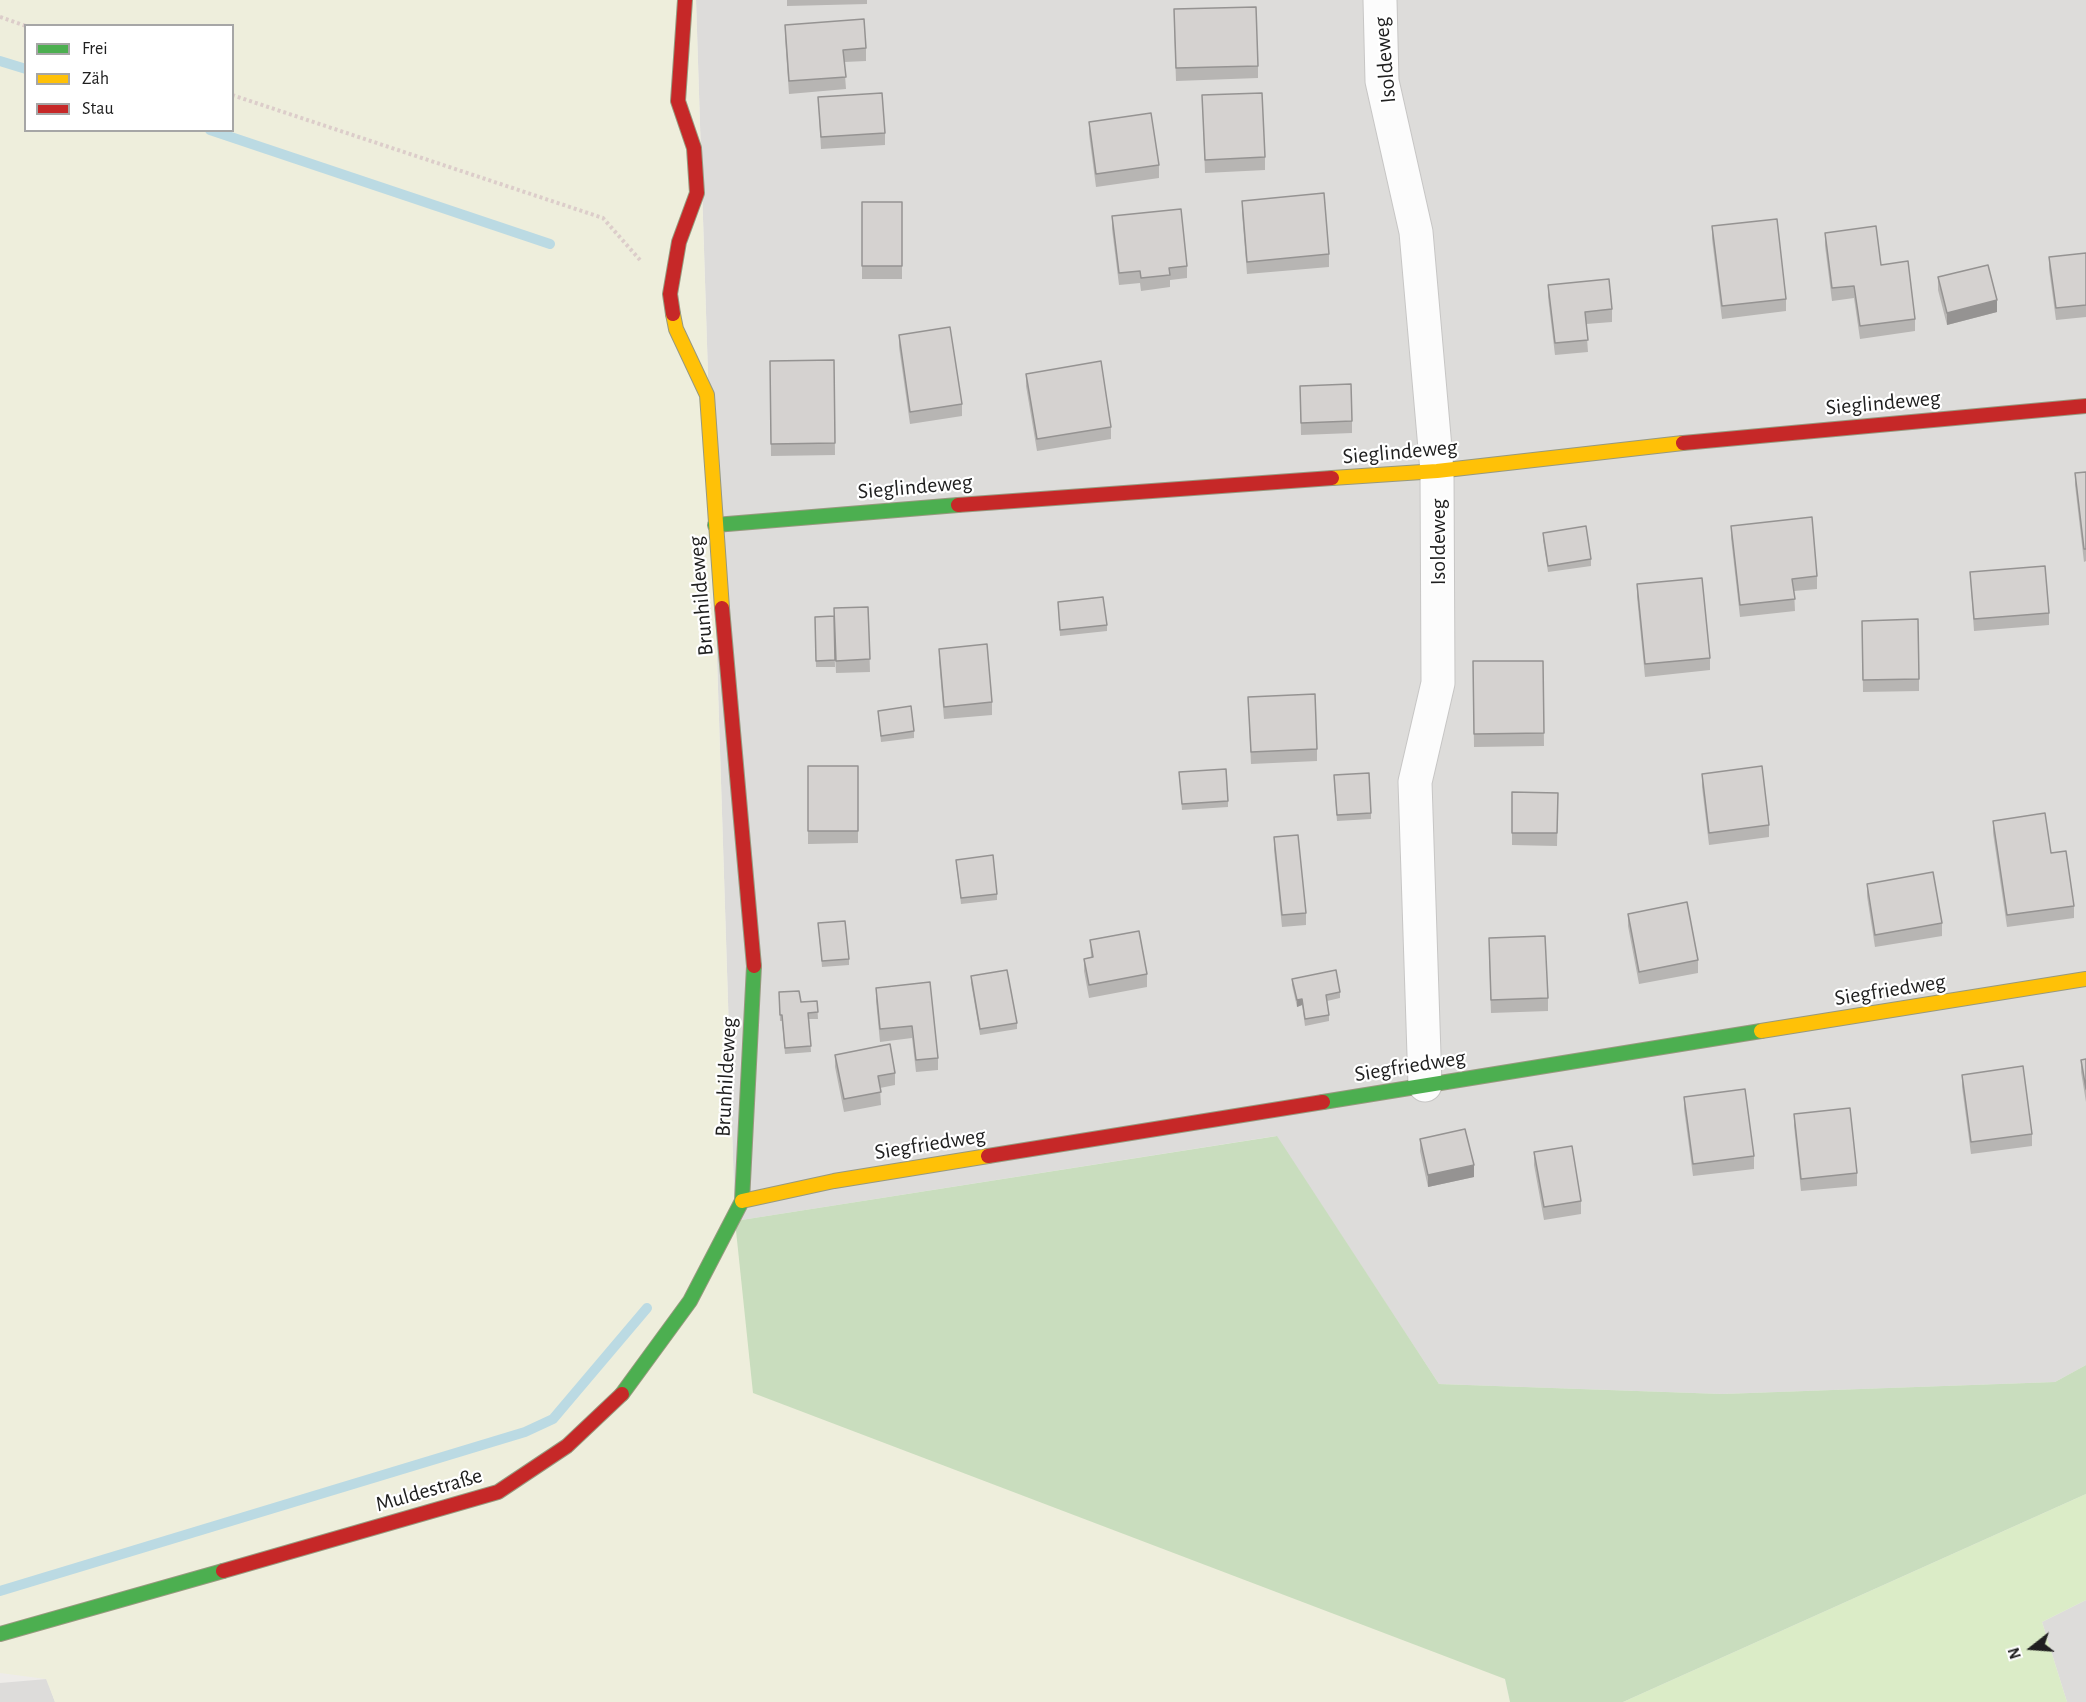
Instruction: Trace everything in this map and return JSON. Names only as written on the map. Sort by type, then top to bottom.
[{"type":"street","name":"Brunhildeweg","points":[[685,0],[678,101],[694,148],[697,193],[679,242],[670,294],[676,329],[707,395],[754,967],[742,1202]]},
{"type":"street","name":"Isoldeweg","points":[[1380,0],[1382,81],[1416,232],[1437,471],[1438,683],[1415,782],[1425,1085]]},
{"type":"street","name":"Sieglindeweg","points":[[716,525],[977,503],[1437,471],[1652,446],[2086,406]]},
{"type":"street","name":"Siegfriedweg","points":[[742,1202],[834,1181],[2086,979]]},
{"type":"street","name":"Muldestraße","points":[[0,1634],[498,1492],[567,1446],[626,1390],[690,1301],[742,1202]]},
{"type":"path","points":[[0,17],[24,25]]},
{"type":"path","points":[[234,96],[603,218],[670,294]]},
{"type":"shaded area","points":[[696,0],[2086,0],[2086,1365],[2055,1382],[1722,1394],[1439,1384],[1276,1136],[735,1221]]},
{"type":"shaded area","points":[[2086,1600],[2086,1702],[2067,1702],[2042,1622]]},
{"type":"shaded area","points":[[47,1679],[55,1702],[0,1702],[0,1683]]},
{"type":"green space","points":[[0,0],[696,0],[735,1221],[1505,1679],[1510,1702],[55,1702],[46,1679],[0,1673]]},
{"type":"green space","points":[[1277,1136],[1439,1384],[1722,1394],[2055,1382],[2086,1365],[2086,1494],[1623,1702],[1510,1702],[1505,1679],[753,1393],[735,1221]]},
{"type":"green space","points":[[2086,1494],[2086,1600],[2042,1622],[2067,1702],[1623,1702]]},
{"type":"building","points":[[1256,7],[1258,66],[1176,68],[1174,9]]},
{"type":"building","points":[[864,19],[866,48],[843,50],[846,77],[789,81],[785,25]]},
{"type":"building","points":[[882,93],[885,133],[821,137],[818,97]]},
{"type":"building","points":[[1262,93],[1265,157],[1205,160],[1202,95]]},
{"type":"building","points":[[1151,113],[1159,165],[1096,174],[1089,122]]},
{"type":"building","points":[[1324,193],[1329,254],[1247,262],[1242,201]]},
{"type":"building","points":[[862,202],[902,202],[902,266],[862,266]]},
{"type":"building","points":[[1181,209],[1187,266],[1169,268],[1170,275],[1141,278],[1140,271],[1119,273],[1112,216]]},
{"type":"building","points":[[1777,219],[1786,299],[1722,306],[1712,226]]},
{"type":"building","points":[[1876,226],[1881,265],[1908,261],[1915,319],[1860,326],[1854,286],[1832,288],[1825,233]]},
{"type":"building","points":[[2086,253],[2086,305],[2056,308],[2049,257]]},
{"type":"building","points":[[1988,265],[1997,300],[1947,313],[1938,277]]},
{"type":"building","points":[[1609,279],[1612,309],[1585,312],[1588,340],[1555,343],[1548,285]]},
{"type":"building","points":[[950,327],[962,404],[910,412],[899,335]]},
{"type":"building","points":[[834,360],[835,443],[771,444],[770,361]]},
{"type":"building","points":[[1101,361],[1111,427],[1037,439],[1026,374]]},
{"type":"building","points":[[1351,384],[1352,421],[1301,423],[1300,386]]},
{"type":"building","points":[[2086,472],[2086,549],[2084,549],[2075,473]]},
{"type":"building","points":[[1812,517],[1817,576],[1792,579],[1795,599],[1740,605],[1731,526]]},
{"type":"building","points":[[1586,526],[1591,559],[1548,566],[1543,533]]},
{"type":"building","points":[[2045,566],[2049,613],[1974,619],[1970,572]]},
{"type":"building","points":[[1702,578],[1710,658],[1645,664],[1637,584]]},
{"type":"building","points":[[1103,597],[1107,625],[1060,630],[1058,602]]},
{"type":"building","points":[[868,607],[870,659],[836,661],[834,608]]},
{"type":"building","points":[[834,616],[835,660],[816,661],[815,617]]},
{"type":"building","points":[[1918,619],[1919,679],[1863,680],[1862,621]]},
{"type":"building","points":[[987,644],[992,702],[944,707],[939,649]]},
{"type":"building","points":[[1473,661],[1543,661],[1544,733],[1474,734]]},
{"type":"building","points":[[1315,694],[1317,749],[1251,752],[1248,697]]},
{"type":"building","points":[[911,706],[914,731],[881,736],[878,711]]},
{"type":"building","points":[[808,766],[858,766],[858,831],[808,831]]},
{"type":"building","points":[[1762,766],[1769,825],[1709,833],[1702,774]]},
{"type":"building","points":[[1226,769],[1228,801],[1182,804],[1179,772]]},
{"type":"building","points":[[1369,773],[1371,813],[1337,815],[1334,775]]},
{"type":"building","points":[[1512,792],[1558,793],[1557,833],[1512,833]]},
{"type":"building","points":[[2045,813],[2051,853],[2066,851],[2074,906],[2007,915],[1993,821]]},
{"type":"building","points":[[1298,835],[1306,913],[1282,915],[1274,837]]},
{"type":"building","points":[[993,855],[997,894],[961,898],[956,860]]},
{"type":"building","points":[[1933,872],[1942,923],[1875,935],[1867,884]]},
{"type":"building","points":[[1687,902],[1698,960],[1639,972],[1628,914]]},
{"type":"building","points":[[845,921],[849,959],[822,961],[818,923]]},
{"type":"building","points":[[1139,931],[1147,974],[1089,985],[1084,959],[1093,957],[1090,940]]},
{"type":"building","points":[[1545,936],[1548,998],[1491,1000],[1489,938]]},
{"type":"building","points":[[1007,970],[1017,1023],[980,1029],[971,976]]},
{"type":"building","points":[[1336,970],[1340,992],[1326,995],[1329,1015],[1305,1019],[1302,999],[1297,1000],[1292,979]]},
{"type":"building","points":[[930,982],[938,1058],[916,1060],[912,1026],[880,1029],[876,988]]},
{"type":"building","points":[[799,991],[801,1002],[817,1001],[818,1012],[808,1013],[811,1046],[785,1048],[779,992]]},
{"type":"building","points":[[890,1044],[895,1073],[878,1076],[881,1092],[844,1099],[835,1055]]},
{"type":"building","points":[[2086,1059],[2086,1089],[2081,1060]]},
{"type":"building","points":[[2023,1066],[2032,1134],[1971,1142],[1962,1075]]},
{"type":"building","points":[[1745,1089],[1754,1156],[1693,1164],[1684,1097]]},
{"type":"building","points":[[1850,1108],[1857,1173],[1801,1179],[1794,1114]]},
{"type":"building","points":[[1465,1129],[1474,1165],[1428,1175],[1420,1139]]},
{"type":"building","points":[[1572,1146],[1581,1201],[1544,1207],[1534,1152]]},
{"type":"waterway","points":[[0,61],[24,68]]},
{"type":"waterway","points":[[216,132],[550,244]]},
{"type":"waterway","points":[[0,1591],[525,1432],[553,1419],[647,1308]]},
{"type":"traffic: fast","points":[[715,525],[958,505]]},
{"type":"traffic: fast","points":[[622,1394],[690,1301],[742,1201],[754,966]]},
{"type":"traffic: fast","points":[[1323,1102],[1761,1031]]},
{"type":"traffic: fast","points":[[0,1634],[223,1571]]},
{"type":"traffic: slow","points":[[673,314],[676,329],[707,395],[722,608]]},
{"type":"traffic: slow","points":[[1332,478],[1437,471],[1683,443]]},
{"type":"traffic: slow","points":[[1761,1031],[2086,979]]},
{"type":"traffic: slow","points":[[742,1201],[834,1181],[988,1156]]},
{"type":"traffic: jam","points":[[673,314],[670,294],[679,242],[697,193],[694,148],[678,101],[685,0]]},
{"type":"traffic: jam","points":[[1683,443],[2086,406]]},
{"type":"traffic: jam","points":[[958,505],[1332,478]]},
{"type":"traffic: jam","points":[[722,608],[754,966]]},
{"type":"traffic: jam","points":[[988,1156],[1323,1102]]},
{"type":"traffic: jam","points":[[223,1571],[498,1492],[567,1446],[622,1394]]}]
